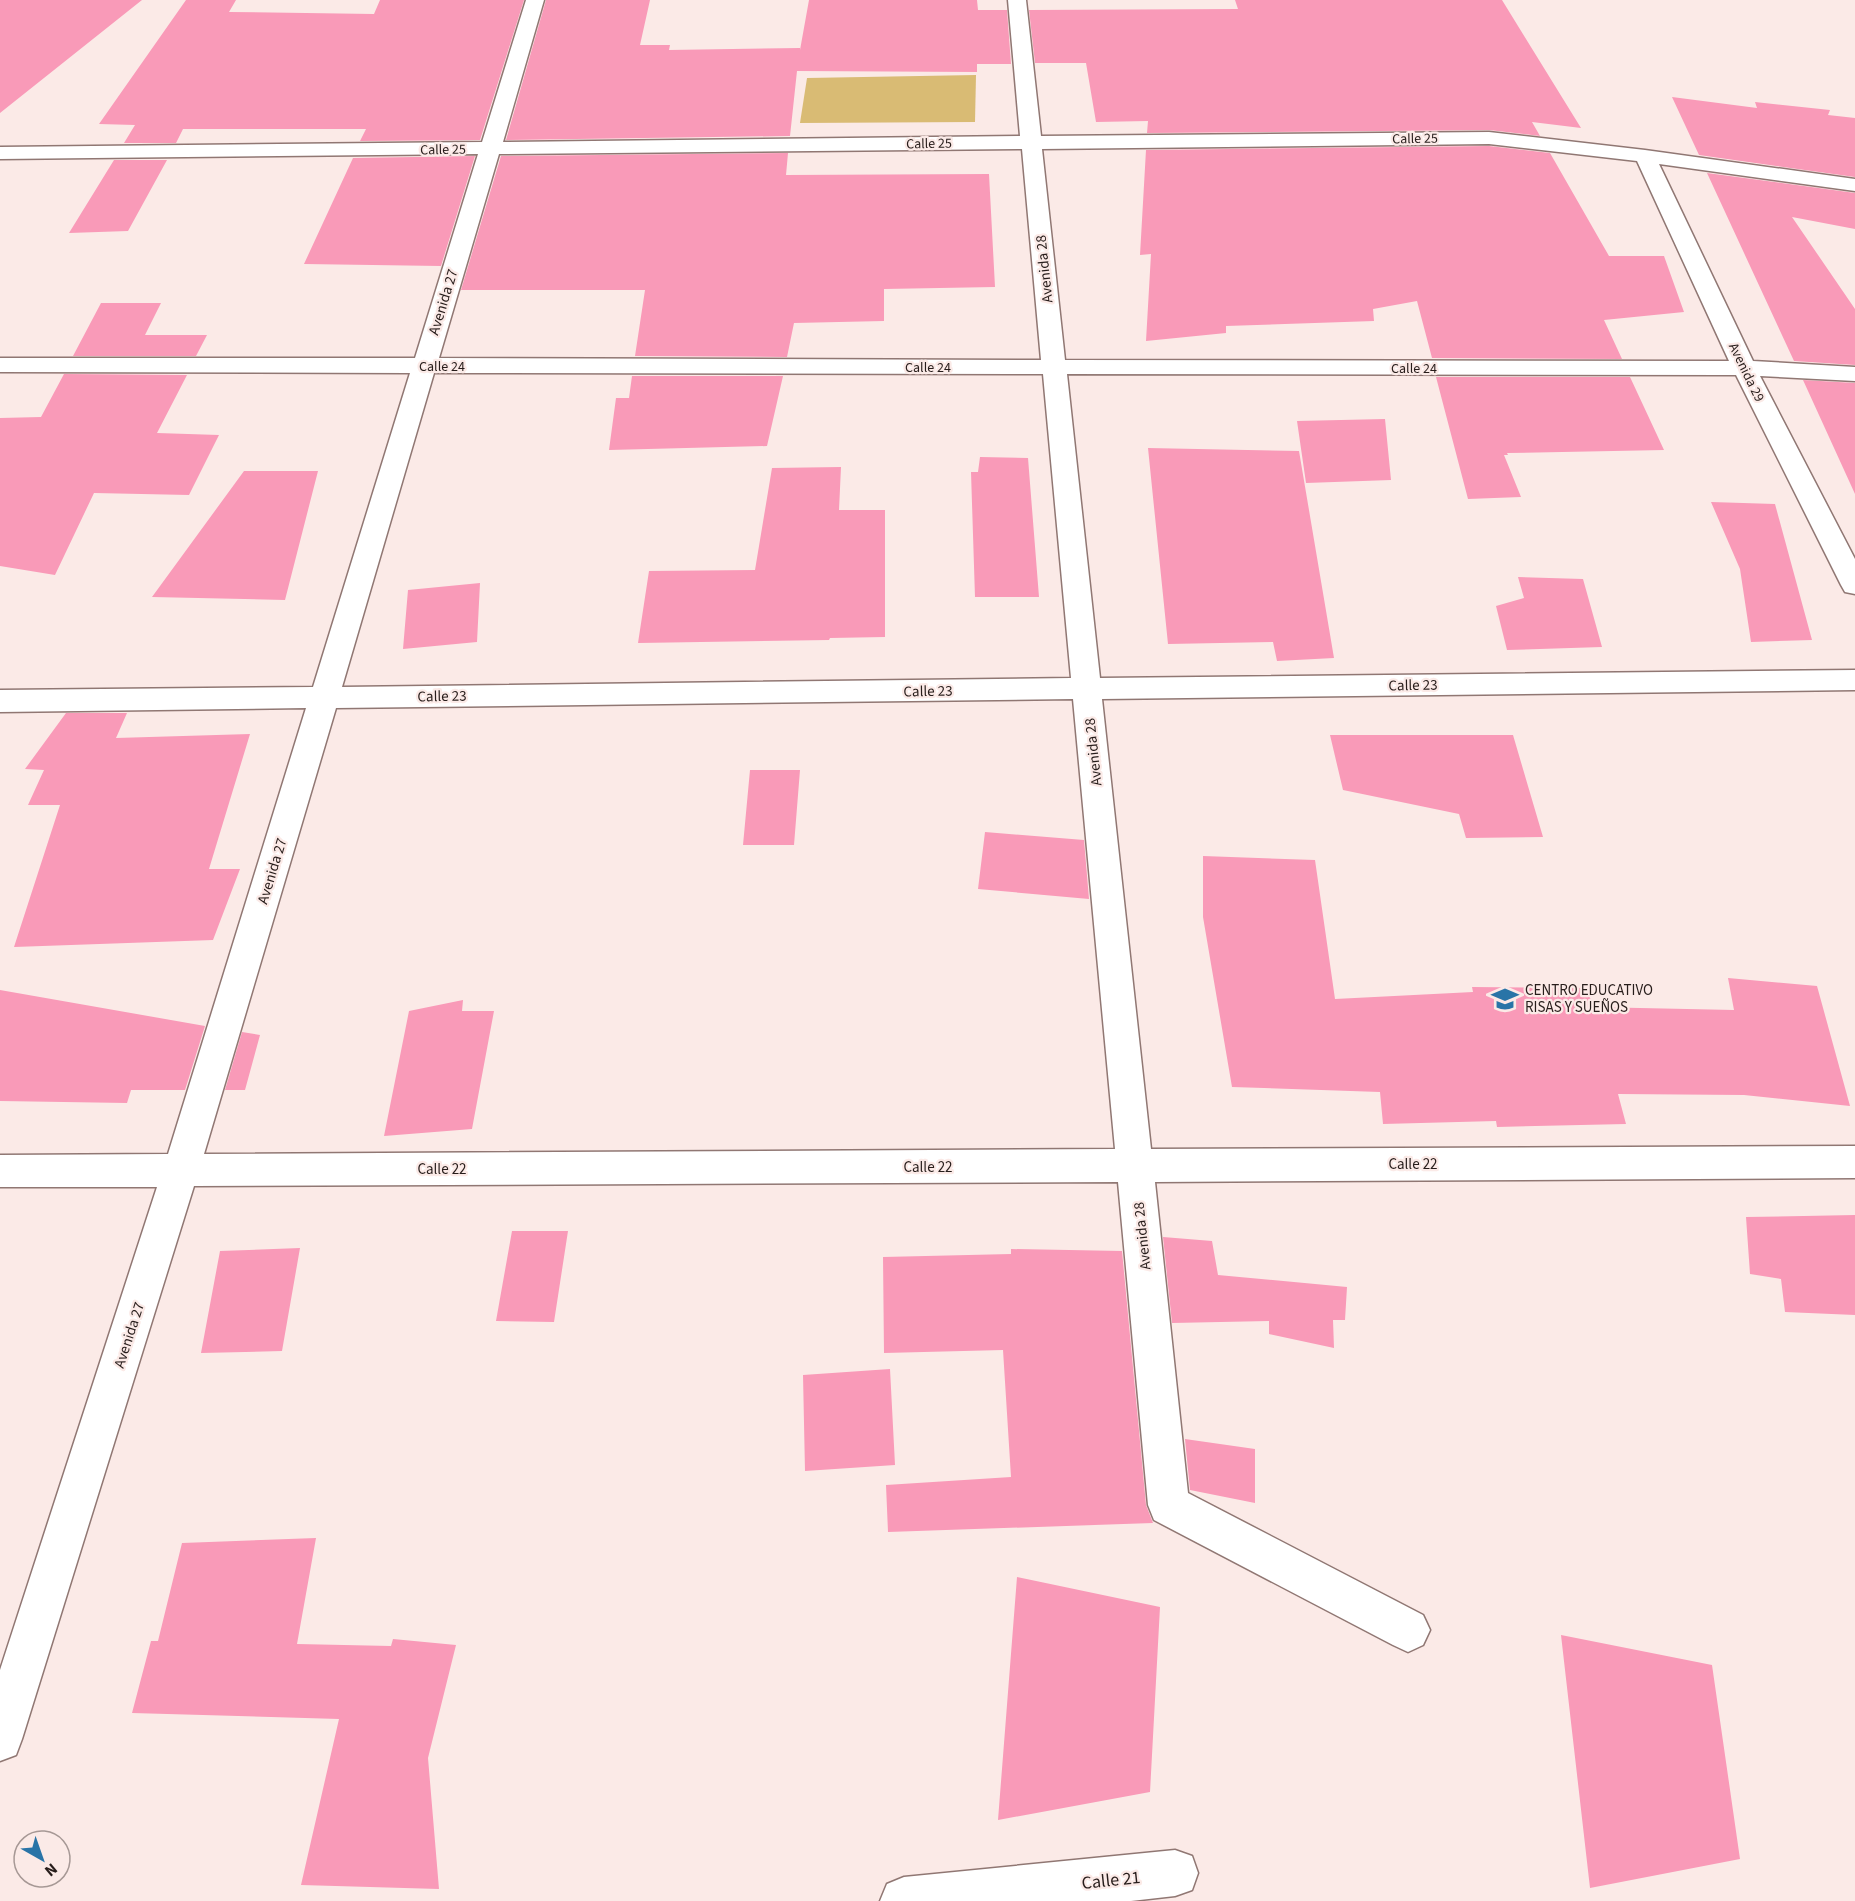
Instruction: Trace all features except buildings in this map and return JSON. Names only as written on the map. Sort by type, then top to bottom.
[{"type":"street","name":"Avenida 27","points":[[0,1738],[181,1170],[535,0]]},
{"type":"street","name":"Avenida 28","points":[[1017,0],[1168,1505],[1408,1630]]},
{"type":"street","name":"Calle 25","points":[[0,153],[1489,138],[1645,156],[1855,185]]},
{"type":"street","name":"Avenida 29","points":[[1645,156],[1744,368],[1855,585]]},
{"type":"street","name":"Calle 24","points":[[0,365],[1744,368],[1855,374]]},
{"type":"street","name":"Calle 23","points":[[0,701],[1855,680]]},
{"type":"street","name":"Calle 22","points":[[0,1171],[1855,1162]]},
{"type":"street","name":"Calle 21","points":[[904,1901],[1175,1873]]},
{"type":"shaded area","points":[[976,75],[975,122],[800,123],[807,78]]},
{"type":"place","name":"CENTRO EDUCATIVO RISAS Y SUEÑOS","points":[[1505,999]]}]
